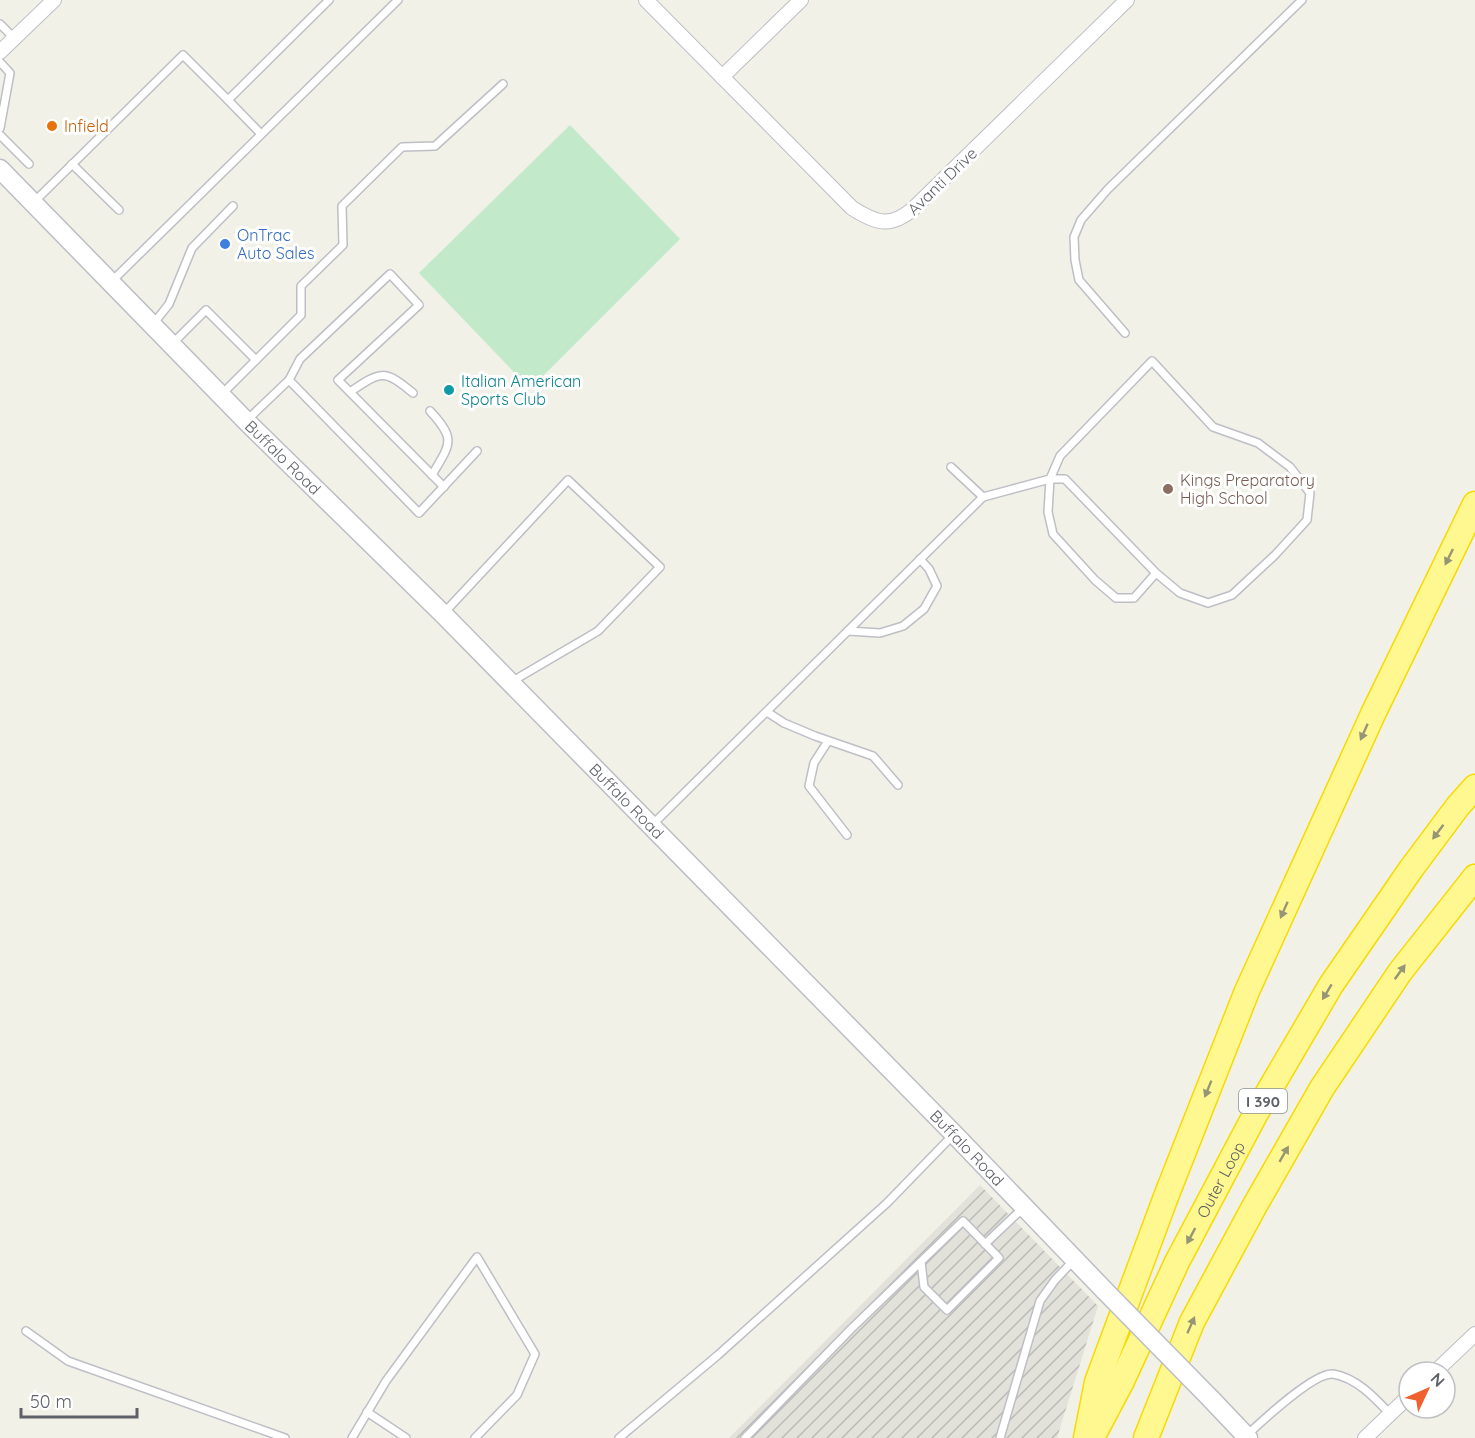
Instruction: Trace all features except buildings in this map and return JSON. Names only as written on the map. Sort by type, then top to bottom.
[{"type":"highway","points":[[1086,1438],[1097,1382],[1167,1194],[1247,991],[1373,714],[1475,504]]},
{"type":"highway","name":"Outer Loop","points":[[1091,1438],[1121,1383],[1178,1262],[1251,1123],[1326,995],[1411,869],[1475,787]]},
{"type":"highway","name":"I 390","points":[[1146,1438],[1192,1322],[1322,1088],[1400,972],[1475,877]]},
{"type":"main road","name":"Buffalo Road","points":[[0,170],[246,421],[443,614],[954,1134],[1023,1208],[1247,1437]]},
{"type":"street","points":[[0,52],[54,0]]},
{"type":"street","name":"Avanti Drive","points":[[646,0],[852,208],[878,221],[889,223],[903,218],[914,208],[1127,0]]},
{"type":"street","points":[[722,77],[801,0]]},
{"type":"street","points":[[1447,1360],[1475,1334]]},
{"type":"street","points":[[1365,1438],[1397,1407]]},
{"type":"lane","points":[[228,100],[329,0]]},
{"type":"lane","points":[[111,282],[398,0]]},
{"type":"lane","points":[[1125,333],[1079,280],[1074,237],[1081,220],[1108,189],[1302,0]]},
{"type":"lane","points":[[0,24],[14,38]]},
{"type":"lane","points":[[33,203],[183,55],[261,134]]},
{"type":"lane","points":[[0,62],[10,73],[0,128]]},
{"type":"lane","points":[[221,395],[301,315],[301,286],[343,245],[342,206],[402,147],[435,146],[503,84]]},
{"type":"lane","points":[[0,135],[29,164]]},
{"type":"lane","points":[[72,164],[119,210]]},
{"type":"lane","points":[[152,325],[169,304],[192,248],[233,206]]},
{"type":"lane","points":[[246,421],[289,380],[300,359],[390,274],[419,305],[338,380],[444,487]]},
{"type":"lane","points":[[172,345],[206,310],[256,360]]},
{"type":"lane","points":[[651,826],[983,497],[1050,479],[1065,479],[1156,573],[1180,593],[1208,603],[1232,595],[1275,555],[1307,520],[1310,493],[1290,467],[1258,443],[1213,427],[1152,361],[1060,456],[1050,479],[1048,512],[1053,534],[1116,598],[1134,598],[1156,573]]},
{"type":"lane","points":[[350,392],[373,376],[383,376],[393,377],[413,393]]},
{"type":"lane","points":[[289,380],[419,513],[477,451]]},
{"type":"lane","points":[[430,411],[446,429],[449,447],[432,475]]},
{"type":"lane","points":[[951,467],[983,497]]},
{"type":"lane","points":[[443,614],[568,480],[660,567],[598,631],[510,683]]},
{"type":"lane","points":[[848,631],[880,633],[903,626],[924,609],[937,586],[929,569],[920,559]]},
{"type":"lane","points":[[767,712],[783,723],[873,756],[898,784]]},
{"type":"lane","points":[[828,741],[814,763],[809,786],[847,835]]},
{"type":"lane","points":[[619,1438],[718,1355],[887,1203],[954,1134]]},
{"type":"lane","points":[[985,1244],[1023,1208]]},
{"type":"lane","points":[[745,1438],[921,1262],[963,1221],[999,1258],[947,1310],[924,1287],[921,1262]]},
{"type":"lane","points":[[352,1438],[386,1381],[477,1257],[535,1354],[517,1395],[475,1438]]},
{"type":"lane","points":[[1000,1438],[1040,1301],[1055,1280],[1074,1260]]},
{"type":"lane","points":[[26,1331],[68,1361],[285,1438]]},
{"type":"lane","points":[[1247,1437],[1306,1386],[1320,1377],[1331,1374],[1345,1378],[1369,1392],[1390,1414]]},
{"type":"lane","points":[[367,1412],[406,1438]]},
{"type":"shaded area","points":[[980,1185],[1098,1306],[1057,1438],[729,1438]]},
{"type":"green space","points":[[570,125],[680,239],[530,389],[419,273]]},
{"type":"place","name":"Infield","points":[[52,126]]},
{"type":"place","name":"OnTrac Auto Sales","points":[[225,244]]},
{"type":"place","name":"Italian American Sports Club","points":[[449,390]]},
{"type":"place","name":"Kings Preparatory High School","points":[[1168,489]]}]
